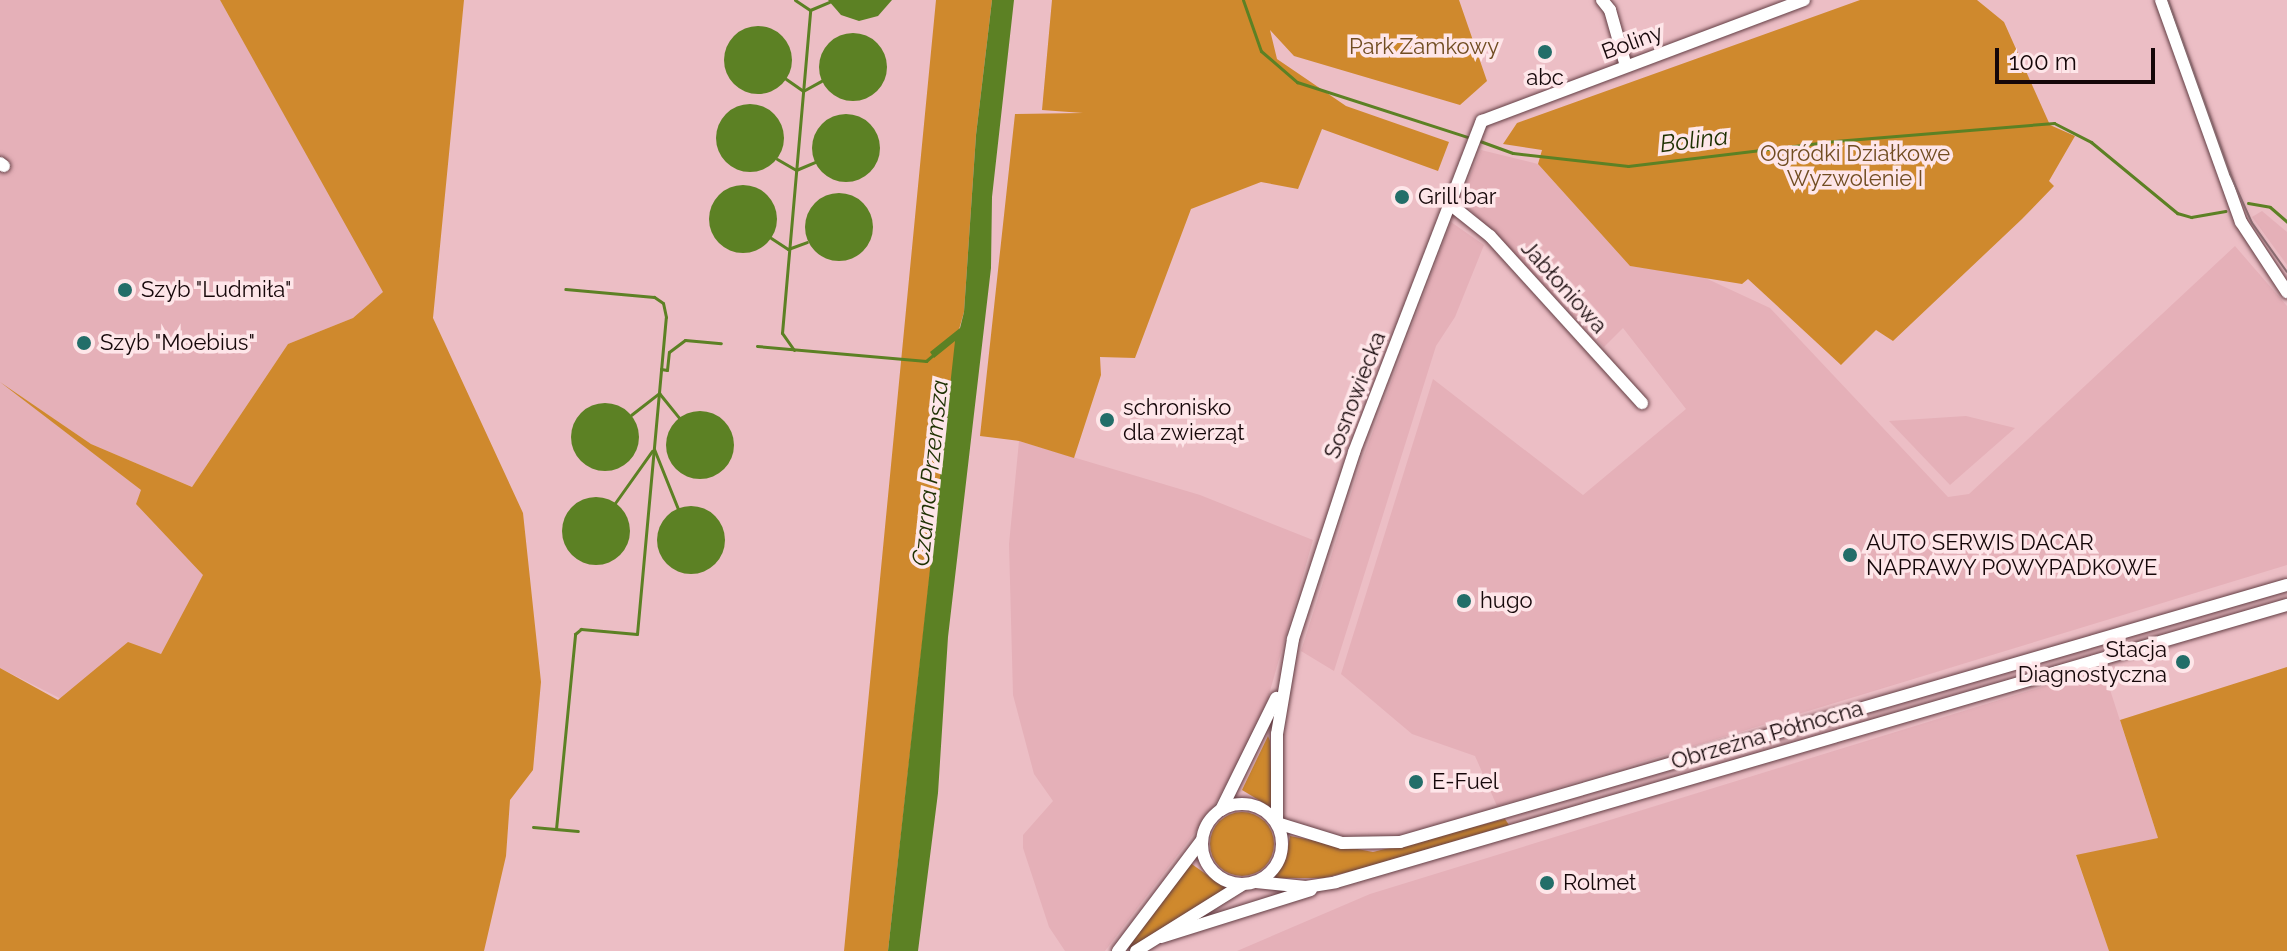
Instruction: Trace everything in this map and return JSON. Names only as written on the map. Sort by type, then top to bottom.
[{"type":"street","points":[[1602,0],[1610,10],[1626,66]]},
{"type":"street","name":"Boliny","points":[[1478,128],[1489,117],[1626,66],[1768,6],[1804,0]]},
{"type":"street","points":[[2161,0],[2241,222],[2287,292]]},
{"type":"street","name":"Sosnowiecka","points":[[1118,951],[1202,840],[1254,751],[1283,680],[1354,452],[1478,128]]},
{"type":"street","name":"Jabłoniowa","points":[[1450,204],[1490,236],[1642,403]]},
{"type":"street","name":"Obrzeżna Północna","points":[[1277,823],[1342,843],[1390,844],[2287,585]]},
{"type":"street","name":"Obrzeżna Północna","points":[[1249,884],[1306,887],[1336,882],[2287,605]]},
{"type":"street","points":[[1971,677],[1977,695]]},
{"type":"street","name":"Sosnowiecka","points":[[1136,951],[1249,884],[1279,862],[1283,849],[1277,823],[1283,680]]},
{"type":"street","points":[[1592,786],[1598,805]]},
{"type":"street","points":[[1221,810],[1252,805],[1277,823]]},
{"type":"street","points":[[1202,840],[1212,871],[1249,884]]},
{"type":"street","points":[[1161,937],[1336,882]]},
{"type":"shaded area","points":[[0,0],[220,0],[384,292],[353,318],[288,344],[192,487],[91,444],[10,389],[141,490],[274,545],[192,765],[0,668]]},
{"type":"shaded area","points":[[828,0],[892,0],[878,16],[859,21],[841,15]]},
{"type":"shaded area","points":[[992,0],[1014,0],[992,197],[991,268],[948,637],[938,793],[918,951],[888,951],[955,341],[934,358],[930,352],[960,328],[964,312],[976,135]]},
{"type":"shaded area","points":[[765,26],[786,41],[792,60],[790,73],[782,84],[765,94],[751,94],[734,84],[726,73],[724,53],[734,36],[745,28]]},
{"type":"shaded area","points":[[860,33],[881,48],[887,67],[885,80],[877,91],[860,101],[846,101],[829,91],[821,80],[819,60],[829,43],[840,35]]},
{"type":"shaded area","points":[[757,104],[778,119],[784,138],[782,151],[774,162],[757,172],[743,172],[726,162],[718,151],[716,131],[726,114],[737,106]]},
{"type":"shaded area","points":[[853,114],[874,129],[880,148],[878,161],[870,172],[853,182],[839,182],[822,172],[814,161],[812,141],[822,124],[833,116]]},
{"type":"shaded area","points":[[1481,150],[1538,164],[1630,266],[1701,276],[1770,308],[1948,497],[1969,494],[2235,246],[2287,306],[2287,565],[1497,806],[1475,756],[1412,734],[1341,674],[1433,379],[1583,495],[1686,409],[1623,328],[1604,347],[1460,199]]},
{"type":"shaded area","points":[[750,185],[771,200],[777,219],[775,232],[767,243],[750,253],[736,253],[719,243],[711,232],[709,212],[719,195],[730,187]]},
{"type":"shaded area","points":[[846,193],[867,208],[873,227],[871,240],[863,251],[846,261],[832,261],[815,251],[807,240],[805,220],[815,203],[826,195]]},
{"type":"shaded area","points":[[2262,211],[2287,232],[2287,265],[2252,217]]},
{"type":"shaded area","points":[[1451,222],[1484,245],[1455,317],[1436,346],[1334,671],[1301,651],[1360,466]]},
{"type":"shaded area","points":[[612,403],[633,418],[639,437],[637,450],[629,461],[612,471],[598,471],[581,461],[573,450],[571,430],[581,413],[592,405]]},
{"type":"shaded area","points":[[707,411],[728,426],[734,445],[732,458],[724,469],[707,479],[693,479],[676,469],[668,458],[666,438],[676,421],[687,413]]},
{"type":"shaded area","points":[[1966,416],[2015,428],[1950,485],[1889,421]]},
{"type":"shaded area","points":[[1019,441],[1200,495],[1313,540],[1262,719],[1211,811],[1105,951],[1065,951],[1049,927],[1023,848],[1023,835],[1053,801],[1034,774],[1013,695],[1009,544]]},
{"type":"shaded area","points":[[603,497],[624,512],[630,531],[628,544],[620,555],[603,565],[589,565],[572,555],[564,544],[562,524],[572,507],[583,499]]},
{"type":"shaded area","points":[[698,506],[719,521],[725,540],[723,553],[715,564],[698,574],[684,574],[667,564],[659,553],[657,533],[667,516],[678,508]]},
{"type":"shaded area","points":[[2103,668],[2158,838],[2076,856],[2109,951],[1237,951],[1370,894]]},
{"type":"green space","points":[[220,0],[464,0],[433,318],[523,513],[541,682],[533,770],[510,800],[506,856],[484,951],[0,951],[0,668],[58,700],[128,642],[161,654],[203,575],[136,504],[141,490],[0,382],[91,444],[192,487],[288,344],[353,318],[383,292]]},
{"type":"green space","points":[[936,0],[992,0],[976,135],[964,312],[956,340],[888,951],[844,951]]},
{"type":"green space","name":"Park Zamkowy","points":[[1052,0],[1459,0],[1487,81],[1460,105],[1294,56],[1270,30],[1277,59],[1346,106],[1449,142],[1438,171],[1322,129],[1298,189],[1261,182],[1191,209],[1135,358],[1100,357],[1101,375],[1074,458],[1019,441],[980,436],[1015,114],[1083,113],[1042,110]]},
{"type":"green space","name":"Ogródki Działkowe Wyzwolenie I","points":[[1860,0],[1977,0],[2004,22],[2050,125],[2075,136],[2049,181],[2054,186],[2022,219],[1893,341],[1876,330],[1841,365],[1748,279],[1742,284],[1630,266],[1538,164],[1542,150],[1503,144],[1517,123]]},
{"type":"green space","points":[[2287,667],[2287,951],[2109,951],[2076,855],[2158,838],[2120,720]]},
{"type":"green space","points":[[1268,736],[1270,741],[1272,808],[1242,790]]},
{"type":"green space","points":[[1242,812],[1260,818],[1268,826],[1274,844],[1268,862],[1260,870],[1242,876],[1224,870],[1216,862],[1210,844],[1216,826],[1224,818]]},
{"type":"green space","points":[[1505,819],[1509,825],[1364,868],[1324,878],[1274,878],[1286,859],[1290,836],[1373,852]]},
{"type":"green space","points":[[1189,862],[1228,890],[1130,949],[1128,947]]},
{"type":"waterway","points":[[795,0],[810,10]]},
{"type":"waterway","name":"Bolina","points":[[1243,0],[1261,51],[1297,82],[1470,138]]},
{"type":"waterway","points":[[810,10],[829,2]]},
{"type":"waterway","points":[[794,350],[782,333],[810,10]]},
{"type":"waterway","points":[[786,79],[803,91],[821,81]]},
{"type":"waterway","name":"Bolina","points":[[1477,140],[1513,153],[1628,166],[1835,141],[2054,123],[2091,142],[2177,213],[2191,217],[2225,211]]},
{"type":"waterway","points":[[777,159],[796,170],[815,162]]},
{"type":"waterway","name":"Bolina","points":[[2248,203],[2270,207],[2287,222]]},
{"type":"waterway","points":[[771,238],[788,249],[807,242]]},
{"type":"waterway","points":[[556,829],[575,634],[581,629],[637,634],[666,317],[663,303],[654,297],[565,289]]},
{"type":"waterway","points":[[661,369],[667,370],[669,352],[685,340],[721,343]]},
{"type":"waterway","points":[[757,346],[926,361],[934,354]]},
{"type":"waterway","points":[[631,415],[659,393],[679,418]]},
{"type":"waterway","points":[[654,449],[678,509]]},
{"type":"waterway","points":[[615,503],[652,451]]},
{"type":"waterway","points":[[533,827],[578,831]]},
{"type":"tram line","points":[[2168,0],[2230,174],[2252,223],[2287,272]]},
{"type":"place","name":"abc","points":[[1545,52]]},
{"type":"place","name":"Grill bar","points":[[1402,197]]},
{"type":"place","name":"Szyb \"Ludmiła\"","points":[[125,290]]},
{"type":"place","name":"Szyb \"Moebius\"","points":[[84,343]]},
{"type":"place","name":"schronisko dla zwierząt","points":[[1107,420]]},
{"type":"place","name":"AUTO SERWIS DACAR NAPRAWY POWYPADKOWE","points":[[1850,555]]},
{"type":"place","name":"hugo","points":[[1464,601]]},
{"type":"place","name":"Stacja Diagnostyczna","points":[[2183,662]]},
{"type":"place","name":"E-Fuel","points":[[1416,782]]},
{"type":"place","name":"Rolmet","points":[[1547,883]]},
{"type":"water label","name":"Czarna Przemsza","points":[[930,473]]}]
